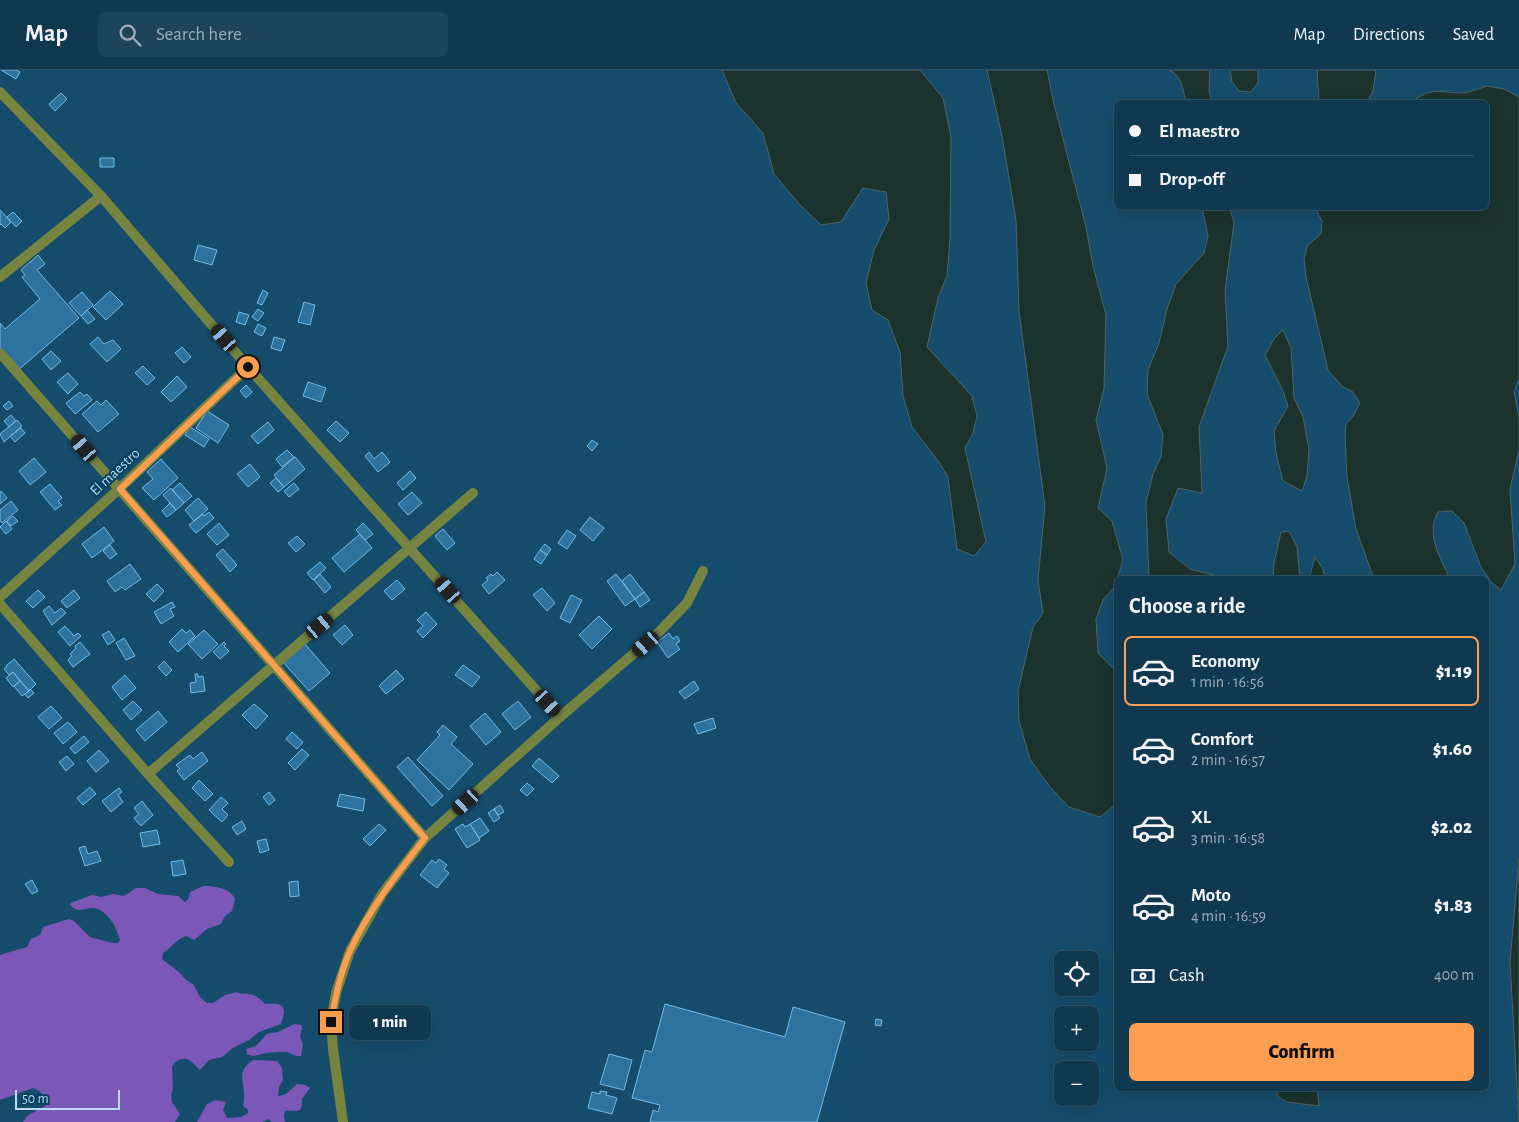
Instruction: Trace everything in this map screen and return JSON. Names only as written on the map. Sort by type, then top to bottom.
[{"type":"street","points":[[0,92],[101,196],[248,367],[560,717]]},
{"type":"street","points":[[0,276],[101,196]]},
{"type":"street","points":[[0,353],[425,838]]},
{"type":"street","name":"El maestro","points":[[0,597],[120,489],[248,367]]},
{"type":"street","points":[[148,774],[473,493]]},
{"type":"street","points":[[343,1122],[331,1022],[336,993],[350,951],[382,894],[425,838],[560,717],[660,631],[686,603],[703,571]]},
{"type":"street","points":[[0,604],[148,774],[229,862]]},
{"type":"shaded area","points":[[722,70],[920,70],[943,98],[951,137],[950,239],[947,276],[938,298],[927,347],[972,396],[977,416],[973,433],[965,448],[986,542],[974,556],[957,549],[948,477],[912,427],[903,396],[900,352],[888,320],[872,310],[866,283],[874,250],[889,219],[886,192],[863,188],[841,222],[821,225],[800,205],[774,174],[763,133],[736,103]]},
{"type":"shaded area","points":[[987,70],[1047,70],[1106,315],[1104,389],[1096,420],[1107,468],[1098,508],[1112,521],[1123,560],[1118,576],[1114,576],[1114,587],[1103,600],[1096,619],[1098,653],[1114,669],[1114,806],[1100,817],[1069,807],[1050,787],[1030,759],[1019,721],[1018,691],[1033,627],[1043,613],[1038,580],[1045,506],[1019,311],[1016,220],[1002,136]]},
{"type":"shaded area","points":[[1169,70],[1210,70],[1209,91],[1211,100],[1186,100],[1179,79]]},
{"type":"shaded area","points":[[1230,70],[1258,70],[1258,83],[1251,92],[1239,91],[1232,82]]},
{"type":"shaded area","points":[[1317,70],[1376,70],[1373,91],[1368,100],[1319,100]]},
{"type":"shaded area","points":[[1487,86],[1504,89],[1519,97],[1519,379],[1514,392],[1519,417],[1519,450],[1510,489],[1515,564],[1501,590],[1492,583],[1481,567],[1464,523],[1452,511],[1438,512],[1433,529],[1436,546],[1449,576],[1373,576],[1356,529],[1347,477],[1346,424],[1360,403],[1353,392],[1342,386],[1328,370],[1306,277],[1304,258],[1308,245],[1321,234],[1322,221],[1316,210],[1489,210],[1489,100],[1415,100],[1431,92],[1464,93]]},
{"type":"shaded area","points":[[1202,210],[1230,210],[1234,222],[1225,291],[1228,346],[1199,427],[1202,493],[1178,488],[1166,519],[1169,552],[1190,569],[1217,576],[1149,576],[1146,502],[1153,474],[1161,457],[1163,435],[1147,394],[1148,370],[1159,343],[1167,309],[1176,284],[1204,253],[1208,236]]},
{"type":"shaded area","points":[[1283,330],[1291,348],[1294,398],[1303,417],[1309,449],[1307,476],[1302,491],[1283,481],[1276,453],[1274,431],[1288,406],[1283,391],[1265,355],[1274,339]]},
{"type":"shaded area","points":[[1289,531],[1297,547],[1300,576],[1273,576],[1281,532]]},
{"type":"shaded area","points":[[1315,557],[1323,569],[1324,576],[1310,576]]},
{"type":"shaded area","points":[[1519,859],[1519,1122],[1510,962]]},
{"type":"shaded area","points":[[203,886],[217,887],[230,892],[235,899],[232,911],[225,916],[221,924],[207,929],[194,940],[186,936],[179,939],[163,953],[162,959],[193,984],[200,997],[207,1003],[213,1003],[225,995],[237,992],[252,995],[265,1004],[282,1006],[284,1012],[281,1024],[259,1032],[222,1057],[209,1060],[200,1070],[187,1059],[175,1062],[172,1067],[173,1088],[171,1096],[172,1102],[180,1114],[175,1122],[23,1122],[27,1116],[45,1106],[45,1100],[39,1091],[33,1088],[0,1100],[0,955],[27,947],[31,939],[40,935],[43,927],[69,919],[74,921],[90,937],[118,943],[120,940],[116,930],[110,919],[102,911],[92,908],[79,910],[70,905],[92,895],[101,897],[113,894],[124,896],[136,888],[145,888],[158,894],[178,896],[185,902],[189,898],[190,892]]},
{"type":"shaded area","points":[[294,1024],[301,1025],[302,1027],[300,1037],[303,1044],[301,1056],[286,1052],[254,1056],[247,1054],[246,1049],[256,1046],[267,1034],[278,1032]]},
{"type":"shaded area","points":[[253,1060],[277,1061],[282,1068],[283,1080],[279,1087],[278,1096],[286,1094],[297,1084],[310,1088],[302,1099],[300,1110],[285,1111],[285,1122],[272,1122],[268,1119],[263,1122],[197,1122],[207,1104],[215,1100],[226,1102],[223,1110],[227,1118],[241,1117],[248,1113],[248,1110],[243,1106],[242,1078],[247,1064]]},
{"type":"shaded area","points":[[1278,1091],[1317,1091],[1319,1106],[1287,1102],[1277,1096]]},
{"type":"building","points":[[1,70],[16,70],[20,72],[16,79]]},
{"type":"building","points":[[61,93],[67,99],[55,111],[49,104]]},
{"type":"building","points":[[100,158],[114,158],[114,167],[100,167]]},
{"type":"building","points":[[0,210],[11,222],[5,228],[0,225]]},
{"type":"building","points":[[13,212],[22,221],[16,227],[7,217]]},
{"type":"building","points":[[198,245],[217,250],[212,265],[194,260]]},
{"type":"building","points":[[38,255],[45,264],[37,270],[79,318],[17,371],[0,351],[0,323],[5,329],[40,299],[22,277],[25,275],[21,270]]},
{"type":"building","points":[[263,290],[268,293],[262,305],[257,303]]},
{"type":"building","points":[[110,291],[123,304],[106,320],[93,307]]},
{"type":"building","points":[[82,292],[93,305],[81,316],[69,303]]},
{"type":"building","points":[[304,302],[315,305],[310,325],[298,322]]},
{"type":"building","points":[[258,309],[264,313],[258,321],[252,317]]},
{"type":"building","points":[[87,310],[95,319],[88,324],[81,316]]},
{"type":"building","points":[[239,312],[249,315],[245,325],[236,322]]},
{"type":"building","points":[[258,324],[266,328],[262,336],[254,332]]},
{"type":"building","points":[[98,337],[104,344],[113,340],[121,349],[107,362],[90,344]]},
{"type":"building","points":[[274,337],[285,340],[281,351],[271,348]]},
{"type":"building","points":[[182,347],[191,357],[184,363],[175,353]]},
{"type":"building","points":[[51,351],[61,361],[51,370],[42,359]]},
{"type":"building","points":[[143,366],[155,378],[147,385],[135,373]]},
{"type":"building","points":[[68,373],[78,384],[68,394],[57,382]]},
{"type":"building","points":[[177,376],[187,387],[171,402],[161,392]]},
{"type":"building","points":[[308,382],[326,388],[321,402],[303,396]]},
{"type":"building","points":[[246,385],[252,392],[246,398],[240,391]]},
{"type":"building","points":[[80,392],[84,396],[87,394],[92,400],[75,414],[66,403]]},
{"type":"building","points":[[106,400],[119,414],[98,432],[82,414],[97,401],[101,405]]},
{"type":"building","points":[[9,401],[13,406],[7,410],[3,406]]},
{"type":"building","points":[[207,411],[229,425],[218,443],[196,428]]},
{"type":"building","points":[[11,415],[16,421],[9,427],[4,421]]},
{"type":"building","points":[[17,420],[22,426],[4,442],[0,434]]},
{"type":"building","points":[[336,421],[349,433],[340,442],[327,430]]},
{"type":"building","points":[[268,422],[274,430],[258,444],[251,436]]},
{"type":"building","points":[[190,427],[209,439],[204,447],[185,435]]},
{"type":"building","points":[[21,428],[25,433],[15,442],[10,436]]},
{"type":"building","points":[[592,440],[598,444],[592,451],[587,446]]},
{"type":"building","points":[[287,450],[294,457],[282,467],[276,459]]},
{"type":"building","points":[[369,452],[374,459],[382,452],[390,462],[378,472],[365,456]]},
{"type":"building","points":[[295,457],[305,469],[284,487],[274,475]]},
{"type":"building","points":[[34,458],[46,472],[30,485],[19,471]]},
{"type":"building","points":[[161,459],[178,478],[154,500],[142,488],[153,479],[147,472]]},
{"type":"building","points":[[250,464],[260,477],[248,487],[237,474]]},
{"type":"building","points":[[410,471],[416,478],[403,490],[397,483]]},
{"type":"building","points":[[276,478],[284,487],[278,492],[270,483]]},
{"type":"building","points":[[180,483],[192,496],[184,503],[172,490]]},
{"type":"building","points":[[294,483],[299,489],[289,497],[284,491]]},
{"type":"building","points":[[50,484],[62,498],[58,501],[62,505],[55,510],[40,492]]},
{"type":"building","points":[[171,488],[184,503],[176,510],[163,495]]},
{"type":"building","points":[[1,491],[7,498],[0,504],[0,493]]},
{"type":"building","points":[[412,492],[422,503],[408,515],[398,504]]},
{"type":"building","points":[[198,498],[208,509],[194,521],[185,510]]},
{"type":"building","points":[[11,501],[18,510],[2,523],[0,521],[0,510]]},
{"type":"building","points":[[170,503],[176,510],[167,517],[162,511]]},
{"type":"building","points":[[209,512],[214,518],[196,533],[189,525],[203,514],[204,516]]},
{"type":"building","points":[[13,516],[18,521],[11,526],[7,521]]},
{"type":"building","points":[[590,517],[604,528],[593,541],[580,530]]},
{"type":"building","points":[[6,521],[12,529],[6,534],[0,527]]},
{"type":"building","points":[[219,523],[229,535],[217,545],[207,534]]},
{"type":"building","points":[[363,523],[373,534],[365,540],[356,530]]},
{"type":"building","points":[[104,527],[114,541],[92,558],[82,544]]},
{"type":"building","points":[[443,529],[455,543],[447,550],[435,536]]},
{"type":"building","points":[[567,530],[576,536],[567,549],[558,543]]},
{"type":"building","points":[[360,534],[372,548],[344,572],[332,558]]},
{"type":"building","points":[[297,536],[305,544],[296,552],[288,543]]},
{"type":"building","points":[[545,544],[551,549],[547,555],[540,550]]},
{"type":"building","points":[[110,545],[117,554],[110,559],[103,551]]},
{"type":"building","points":[[223,549],[237,565],[230,572],[216,555]]},
{"type":"building","points":[[540,550],[547,555],[541,564],[534,559]]},
{"type":"building","points":[[320,562],[326,568],[313,580],[307,573]]},
{"type":"building","points":[[130,564],[141,579],[125,590],[122,587],[115,592],[107,581]]},
{"type":"building","points":[[497,572],[505,580],[489,594],[482,585],[488,580],[486,578],[491,574],[493,576]]},
{"type":"building","points":[[320,574],[331,587],[325,593],[314,580]]},
{"type":"building","points":[[616,574],[635,599],[625,606],[607,581]]},
{"type":"building","points":[[630,574],[644,592],[635,599],[622,581]]},
{"type":"building","points":[[397,580],[405,589],[392,600],[384,591]]},
{"type":"building","points":[[157,584],[164,591],[154,602],[146,594]]},
{"type":"building","points":[[542,588],[555,603],[547,611],[533,595]]},
{"type":"building","points":[[38,590],[45,597],[33,608],[26,601]]},
{"type":"building","points":[[74,590],[80,598],[67,608],[61,601]]},
{"type":"building","points":[[644,592],[650,600],[640,607],[635,599]]},
{"type":"building","points":[[571,595],[582,600],[570,623],[560,618]]},
{"type":"building","points":[[172,602],[175,607],[170,609],[174,616],[161,624],[154,612]]},
{"type":"building","points":[[49,606],[55,613],[61,608],[66,613],[52,625],[43,611]]},
{"type":"building","points":[[426,612],[437,624],[423,638],[417,631],[423,626],[417,620]]},
{"type":"building","points":[[599,616],[612,629],[592,649],[579,635]]},
{"type":"building","points":[[345,625],[353,635],[342,645],[333,635]]},
{"type":"building","points":[[65,626],[74,636],[78,633],[81,636],[70,646],[58,632]]},
{"type":"building","points":[[182,629],[186,633],[190,630],[195,636],[178,652],[169,642]]},
{"type":"building","points":[[204,630],[218,644],[202,659],[188,644]]},
{"type":"building","points":[[109,631],[115,640],[108,645],[102,635]]},
{"type":"building","points":[[669,633],[673,639],[677,636],[680,641],[676,644],[680,649],[668,658],[657,642]]},
{"type":"building","points":[[124,638],[135,656],[126,660],[116,643]]},
{"type":"building","points":[[80,642],[90,654],[73,667],[68,660],[72,656],[70,654],[76,648],[75,646]]},
{"type":"building","points":[[224,642],[226,644],[224,646],[229,651],[220,659],[213,652]]},
{"type":"building","points":[[304,643],[330,673],[309,691],[283,662]]},
{"type":"building","points":[[14,659],[36,684],[29,691],[13,672],[9,675],[4,669]]},
{"type":"building","points":[[164,661],[172,670],[166,676],[158,667]]},
{"type":"building","points":[[463,665],[480,677],[472,687],[455,675]]},
{"type":"building","points":[[396,670],[404,679],[386,694],[379,686]]},
{"type":"building","points":[[13,672],[20,681],[13,687],[6,678]]},
{"type":"building","points":[[195,674],[198,674],[198,677],[203,676],[205,691],[191,693],[190,683],[196,682]]},
{"type":"building","points":[[125,675],[136,688],[122,700],[112,687]]},
{"type":"building","points":[[20,681],[29,691],[22,696],[14,686]]},
{"type":"building","points":[[694,681],[699,689],[685,699],[679,692]]},
{"type":"building","points":[[30,689],[34,693],[28,698],[25,694]]},
{"type":"building","points":[[133,701],[142,710],[131,720],[123,710]]},
{"type":"building","points":[[518,701],[531,717],[515,730],[502,714]]},
{"type":"building","points":[[254,704],[268,716],[256,729],[242,715]]},
{"type":"building","points":[[51,706],[62,718],[49,729],[38,717]]},
{"type":"building","points":[[158,711],[167,722],[145,741],[136,730]]},
{"type":"building","points":[[485,713],[501,732],[486,745],[470,726]]},
{"type":"building","points":[[713,718],[716,728],[698,734],[694,724]]},
{"type":"building","points":[[68,722],[77,732],[63,744],[54,733]]},
{"type":"building","points":[[443,725],[457,737],[451,744],[473,764],[449,790],[417,760],[440,735],[437,732]]},
{"type":"building","points":[[292,732],[303,742],[297,749],[286,739]]},
{"type":"building","points":[[84,736],[89,742],[75,754],[70,748]]},
{"type":"building","points":[[302,749],[309,755],[295,770],[288,763]]},
{"type":"building","points":[[99,750],[109,761],[96,772],[87,761]]},
{"type":"building","points":[[202,752],[208,761],[184,780],[177,771],[180,769],[176,765],[190,755],[193,759]]},
{"type":"building","points":[[67,756],[74,764],[66,771],[59,762]]},
{"type":"building","points":[[408,757],[443,796],[432,806],[397,767]]},
{"type":"building","points":[[539,758],[559,776],[552,783],[532,766]]},
{"type":"building","points":[[199,780],[213,794],[205,801],[192,788]]},
{"type":"building","points":[[527,783],[534,789],[527,796],[520,790]]},
{"type":"building","points":[[90,787],[96,794],[83,805],[77,798]]},
{"type":"building","points":[[119,788],[122,792],[118,795],[123,802],[111,812],[102,801]]},
{"type":"building","points":[[269,792],[275,800],[269,805],[263,797]]},
{"type":"building","points":[[340,794],[365,799],[363,811],[337,806]]},
{"type":"building","points":[[221,797],[228,803],[222,809],[228,815],[222,822],[209,810]]},
{"type":"building","points":[[142,801],[153,815],[141,826],[134,818],[139,814],[134,808]]},
{"type":"building","points":[[500,805],[504,812],[498,815],[494,809]]},
{"type":"building","points":[[494,809],[500,818],[494,822],[488,813]]},
{"type":"building","points":[[480,818],[489,831],[479,838],[470,824]]},
{"type":"building","points":[[242,821],[246,829],[237,835],[232,827]]},
{"type":"building","points":[[379,824],[386,830],[370,846],[363,839]]},
{"type":"building","points":[[463,824],[465,827],[470,824],[480,840],[467,848],[455,829]]},
{"type":"building","points":[[157,830],[160,844],[143,847],[140,833]]},
{"type":"building","points":[[266,839],[269,850],[260,853],[257,841]]},
{"type":"building","points":[[85,846],[88,854],[97,851],[101,861],[85,866],[79,848]]},
{"type":"building","points":[[439,859],[447,865],[444,869],[449,873],[437,888],[420,875],[432,860],[436,863]]},
{"type":"building","points":[[183,860],[186,874],[173,876],[171,862]]},
{"type":"building","points":[[32,880],[38,891],[32,894],[25,884]]},
{"type":"building","points":[[298,881],[299,896],[290,897],[289,882]]},
{"type":"building","points":[[665,1004],[785,1037],[793,1007],[845,1022],[817,1122],[650,1122],[653,1110],[658,1112],[660,1105],[632,1098],[645,1050],[652,1052]]},
{"type":"building","points":[[876,1019],[882,1020],[881,1026],[875,1025]]},
{"type":"building","points":[[609,1054],[632,1060],[624,1090],[600,1084]]},
{"type":"building","points":[[600,1091],[607,1092],[606,1095],[617,1098],[612,1114],[588,1108],[592,1092],[600,1094]]},
{"type":"route","points":[[248,367],[120,489],[425,838],[382,894],[350,951],[336,993],[331,1022]]}]
